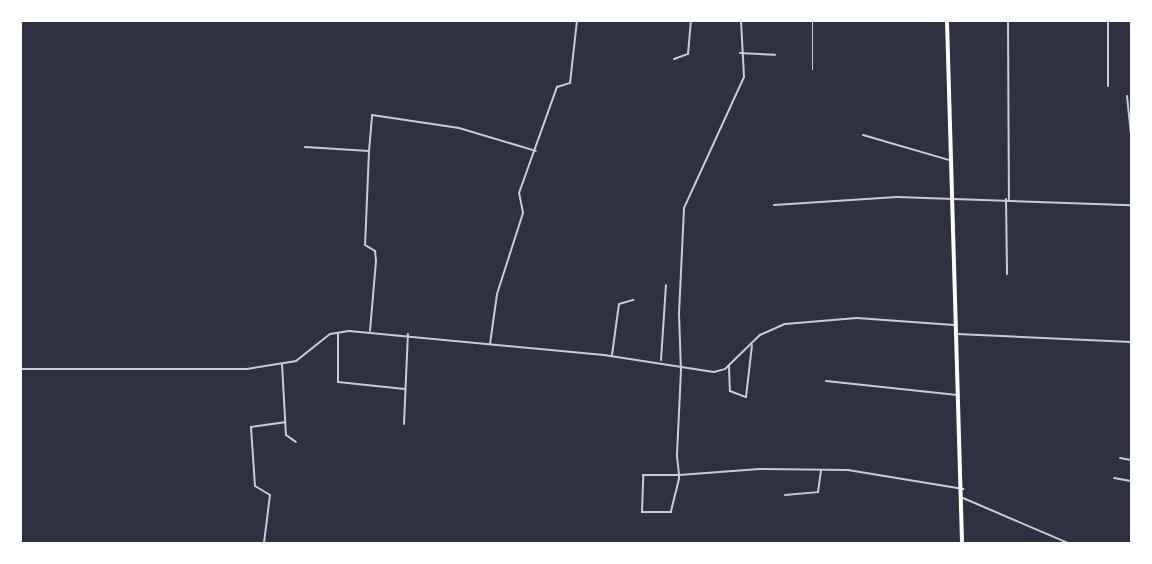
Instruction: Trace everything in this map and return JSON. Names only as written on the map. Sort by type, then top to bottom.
[{"type":"highway","points":[[948,21],[949,160],[954,325],[960,395],[962,543]]},
{"type":"street","points":[[490,344],[497,294],[523,213],[518,198],[557,87],[570,83],[577,21]]},
{"type":"street","points":[[674,59],[688,54],[691,21]]},
{"type":"street","points":[[741,21],[742,82],[684,208],[679,476],[671,512],[642,512],[643,475],[679,476],[821,470],[880,473],[963,489]]},
{"type":"street","points":[[1007,274],[1008,21]]},
{"type":"street","points":[[1108,21],[1108,86]]},
{"type":"street","points":[[740,53],[775,56]]},
{"type":"street","points":[[1127,96],[1131,132]]},
{"type":"street","points":[[370,331],[376,261],[375,251],[365,246],[372,115],[459,128],[536,151]]},
{"type":"street","points":[[863,135],[949,160]]},
{"type":"street","points":[[305,147],[369,151]]},
{"type":"street","points":[[774,205],[1007,199],[1131,205]]},
{"type":"street","points":[[661,361],[666,285]]},
{"type":"street","points":[[611,356],[619,304],[633,300]]},
{"type":"street","points":[[21,369],[200,373],[296,361],[338,332],[370,331],[661,361],[714,372],[729,366],[752,344],[785,324],[857,318],[954,325]]},
{"type":"street","points":[[338,332],[338,382],[405,389]]},
{"type":"street","points":[[404,424],[408,334]]},
{"type":"street","points":[[955,334],[1131,342]]},
{"type":"street","points":[[729,366],[730,391],[746,397],[752,344]]},
{"type":"street","points":[[282,364],[286,435],[296,442]]},
{"type":"street","points":[[826,381],[960,395]]},
{"type":"street","points":[[264,543],[270,495],[255,486],[251,427],[285,422]]},
{"type":"street","points":[[1120,458],[1131,460]]},
{"type":"street","points":[[785,495],[818,492],[821,470]]},
{"type":"street","points":[[1114,478],[1131,481]]},
{"type":"street","points":[[963,498],[1068,543]]},
{"type":"lane","points":[[812,21],[812,69]]}]
